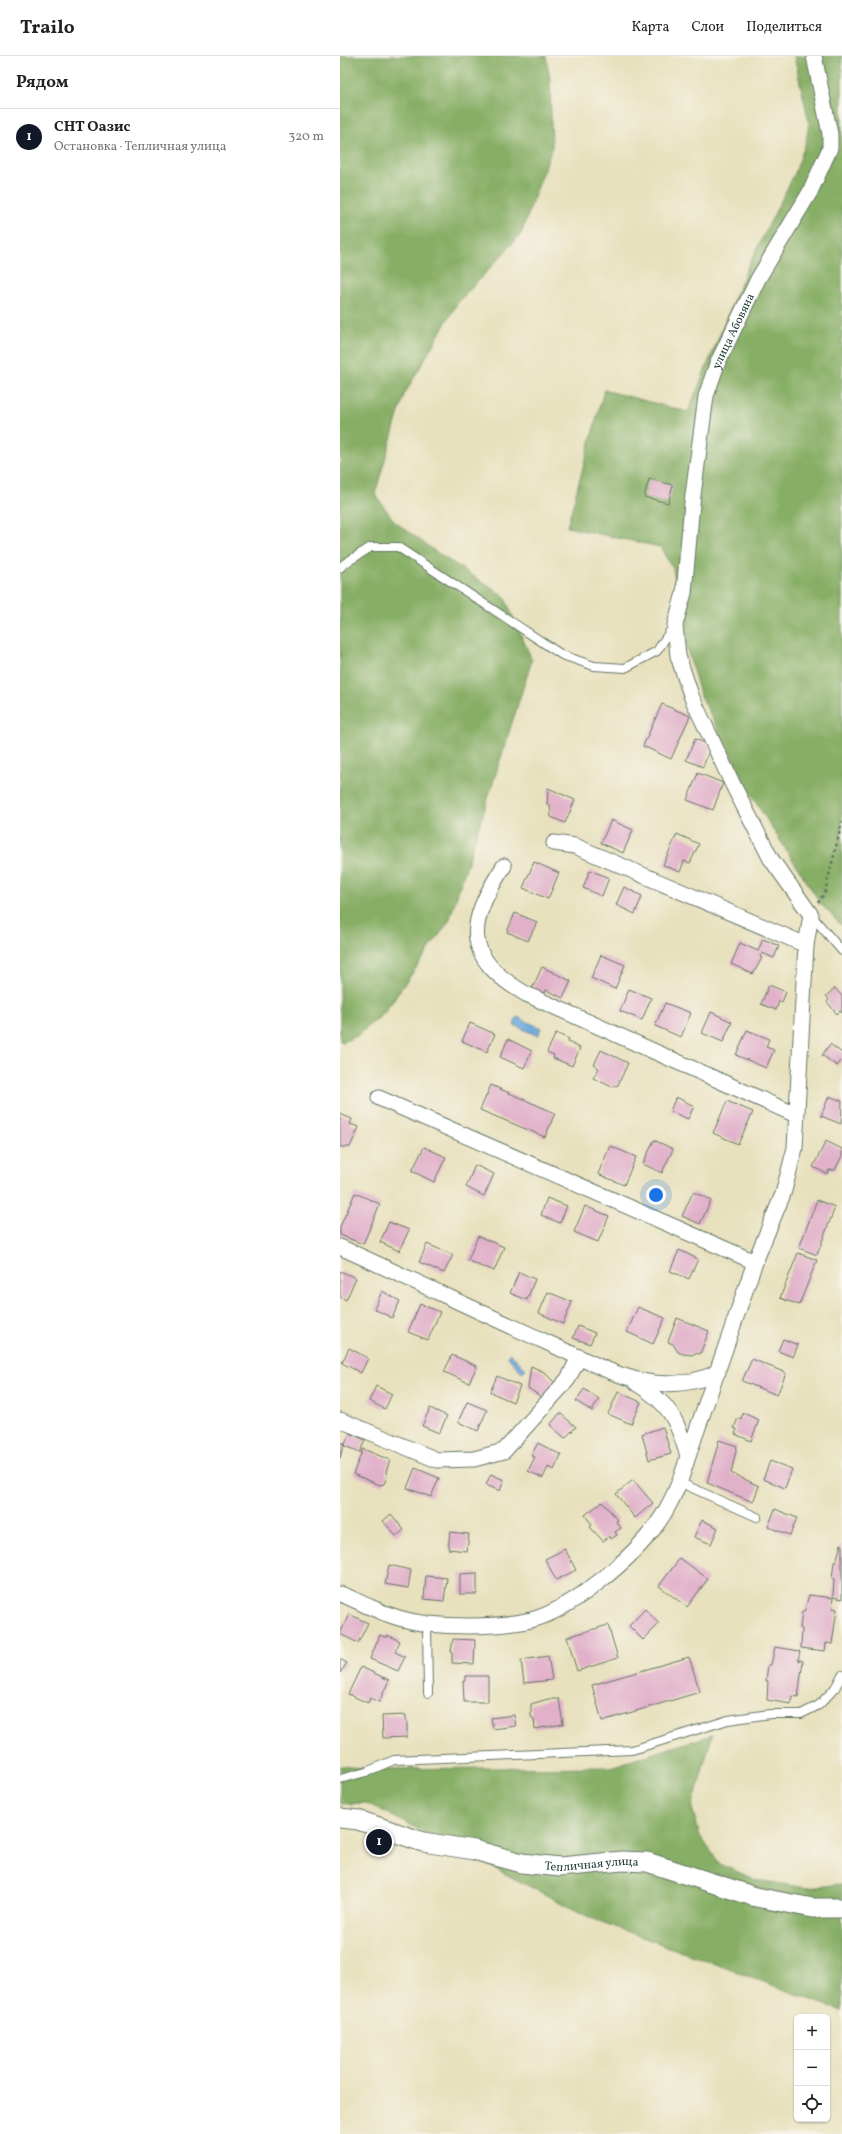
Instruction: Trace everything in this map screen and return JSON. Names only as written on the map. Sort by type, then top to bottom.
[{"type":"street","name":"улица Абовяна","points":[[675,625],[684,593],[692,503],[706,396],[717,364],[758,279],[810,192],[830,148],[830,134],[814,56]]},
{"type":"street","points":[[340,1594],[372,1608],[428,1624],[489,1625],[531,1620],[564,1606],[601,1580],[629,1555],[656,1525],[681,1483],[688,1456],[755,1262],[783,1194],[795,1148],[806,945],[811,915],[771,858],[730,779],[692,698],[678,656],[675,625]]},
{"type":"street","points":[[554,843],[575,846],[806,945]]},
{"type":"street","points":[[504,866],[481,905],[477,924],[477,944],[487,965],[506,982],[526,994],[796,1115]]},
{"type":"street","points":[[379,1098],[755,1262]]},
{"type":"street","points":[[340,1246],[580,1357],[627,1377],[652,1392],[664,1403],[675,1419],[688,1456]]},
{"type":"street","points":[[340,1420],[437,1460],[474,1459],[504,1451],[568,1379],[580,1357]]},
{"type":"street","points":[[627,1377],[654,1383],[682,1382],[697,1381],[718,1372]]},
{"type":"street","name":"Тепличная улица","points":[[340,1818],[358,1820],[423,1842],[474,1850],[522,1863],[560,1867],[622,1861],[647,1862],[756,1897],[813,1908],[842,1908]]},
{"type":"lane","points":[[340,568],[371,547],[398,547],[562,655],[594,666],[625,668],[651,655],[657,651],[675,625]]},
{"type":"lane","points":[[811,915],[842,951]]},
{"type":"lane","points":[[681,1483],[756,1517]]},
{"type":"lane","points":[[428,1624],[428,1693]]},
{"type":"lane","points":[[340,1778],[366,1772],[394,1760],[632,1750],[728,1720],[770,1714],[801,1714],[819,1705],[835,1688],[842,1674]]},
{"type":"lane","points":[[813,1908],[842,1898]]},
{"type":"path","points":[[811,915],[825,892],[842,822]]},
{"type":"green space","points":[[340,56],[546,56],[550,80],[552,148],[521,234],[456,305],[404,395],[375,494],[394,521],[436,552],[504,596],[532,660],[449,921],[385,1012],[357,1036],[343,1042],[340,1041]]},
{"type":"green space","points":[[794,56],[842,56],[842,926],[821,904],[751,795],[700,694],[685,642],[673,569],[660,547],[567,527],[604,390],[688,412],[748,266],[795,173],[806,142],[809,122]]},
{"type":"green space","points":[[712,1735],[692,1808],[700,1836],[720,1864],[756,1880],[808,1888],[842,1884],[842,2011],[591,1918],[367,1803],[340,1804],[340,1766],[372,1769],[610,1767]]},
{"type":"water","points":[[517,1017],[541,1028],[538,1036],[514,1025]]},
{"type":"water","points":[[510,1353],[526,1369],[522,1372],[507,1356]]},
{"type":"building","points":[[649,479],[673,485],[668,503],[644,497]]},
{"type":"building","points":[[662,704],[690,716],[671,759],[643,746]]},
{"type":"building","points":[[695,739],[711,745],[703,767],[686,760]]},
{"type":"building","points":[[698,773],[723,783],[713,810],[687,800]]},
{"type":"building","points":[[548,788],[575,800],[565,823],[551,817],[550,805],[547,804]]},
{"type":"building","points":[[611,820],[633,830],[623,853],[601,843]]},
{"type":"building","points":[[677,834],[699,844],[690,863],[684,861],[680,872],[663,865]]},
{"type":"building","points":[[534,862],[559,873],[548,899],[523,888]]},
{"type":"building","points":[[590,870],[609,878],[602,896],[583,888]]},
{"type":"building","points":[[624,887],[642,896],[635,914],[616,905]]},
{"type":"building","points":[[515,913],[537,922],[528,941],[507,932]]},
{"type":"building","points":[[763,939],[779,946],[774,958],[762,953],[760,957],[762,958],[753,974],[731,964],[740,943],[758,951]]},
{"type":"building","points":[[601,955],[625,965],[615,989],[591,978]]},
{"type":"building","points":[[542,967],[571,981],[563,998],[546,990],[544,995],[532,989]]},
{"type":"building","points":[[769,985],[786,992],[782,1002],[779,1001],[776,1010],[761,1004]]},
{"type":"building","points":[[835,988],[842,996],[842,1013],[840,1011],[837,1014],[827,1002],[829,999],[826,996]]},
{"type":"building","points":[[629,989],[651,998],[642,1020],[620,1011]]},
{"type":"building","points":[[665,1003],[691,1013],[681,1037],[655,1026]]},
{"type":"building","points":[[711,1012],[732,1022],[723,1042],[702,1033]]},
{"type":"building","points":[[470,1023],[495,1034],[487,1052],[462,1041]]},
{"type":"building","points":[[747,1030],[769,1039],[766,1047],[774,1050],[766,1068],[736,1055]]},
{"type":"building","points":[[556,1033],[569,1039],[568,1042],[580,1048],[572,1066],[553,1058],[554,1055],[547,1052]]},
{"type":"building","points":[[508,1039],[532,1051],[524,1068],[500,1057]]},
{"type":"building","points":[[830,1044],[842,1053],[842,1060],[837,1066],[822,1055]]},
{"type":"building","points":[[601,1050],[628,1063],[618,1085],[612,1087],[593,1078],[599,1068],[594,1065]]},
{"type":"building","points":[[491,1085],[555,1113],[545,1137],[480,1110]]},
{"type":"building","points":[[829,1096],[842,1101],[841,1124],[821,1116]]},
{"type":"building","points":[[676,1097],[694,1106],[688,1119],[670,1111]]},
{"type":"building","points":[[727,1101],[753,1112],[738,1144],[713,1133]]},
{"type":"building","points":[[340,1114],[352,1119],[350,1124],[359,1127],[350,1147],[340,1147]]},
{"type":"building","points":[[654,1140],[673,1149],[662,1173],[643,1164]]},
{"type":"building","points":[[826,1141],[842,1149],[842,1156],[835,1170],[829,1170],[827,1174],[813,1167]]},
{"type":"building","points":[[610,1146],[636,1157],[624,1185],[598,1174]]},
{"type":"building","points":[[424,1147],[446,1157],[434,1182],[412,1171]]},
{"type":"building","points":[[475,1165],[494,1174],[484,1196],[466,1187]]},
{"type":"building","points":[[693,1192],[711,1200],[700,1224],[682,1216]]},
{"type":"building","points":[[355,1193],[380,1204],[363,1244],[340,1235],[340,1227]]},
{"type":"building","points":[[547,1198],[567,1206],[560,1223],[541,1215]]},
{"type":"building","points":[[817,1200],[835,1207],[817,1255],[799,1248]]},
{"type":"building","points":[[585,1206],[609,1216],[598,1242],[574,1232]]},
{"type":"building","points":[[389,1222],[409,1230],[399,1251],[380,1242]]},
{"type":"building","points":[[478,1236],[504,1247],[494,1271],[468,1260]]},
{"type":"building","points":[[427,1244],[453,1255],[444,1273],[419,1262]]},
{"type":"building","points":[[679,1250],[698,1259],[689,1279],[670,1271]]},
{"type":"building","points":[[798,1253],[817,1260],[799,1305],[780,1298]]},
{"type":"building","points":[[340,1271],[356,1278],[346,1300],[340,1297]]},
{"type":"building","points":[[519,1272],[535,1279],[527,1300],[510,1293]]},
{"type":"building","points":[[382,1291],[400,1301],[392,1318],[374,1309]]},
{"type":"building","points":[[548,1292],[572,1302],[563,1324],[539,1313]]},
{"type":"building","points":[[420,1304],[440,1312],[428,1340],[408,1332]]},
{"type":"building","points":[[638,1307],[665,1318],[653,1344],[627,1332]]},
{"type":"building","points":[[677,1318],[709,1331],[700,1354],[683,1354],[678,1352],[673,1344],[668,1342]]},
{"type":"building","points":[[578,1326],[595,1333],[590,1344],[573,1338]]},
{"type":"building","points":[[783,1339],[798,1345],[793,1357],[778,1351]]},
{"type":"building","points":[[349,1348],[368,1358],[361,1373],[342,1363]]},
{"type":"building","points":[[452,1355],[477,1366],[469,1383],[444,1372]]},
{"type":"building","points":[[752,1359],[786,1373],[777,1395],[742,1381]]},
{"type":"building","points":[[531,1366],[544,1372],[555,1383],[543,1398],[528,1388]]},
{"type":"building","points":[[497,1376],[520,1386],[513,1402],[490,1392]]},
{"type":"building","points":[[376,1386],[392,1394],[385,1409],[369,1401]]},
{"type":"building","points":[[584,1389],[599,1399],[592,1411],[576,1401]]},
{"type":"building","points":[[618,1392],[641,1402],[631,1424],[608,1414]]},
{"type":"building","points":[[467,1402],[487,1410],[478,1431],[458,1422]]},
{"type":"building","points":[[430,1408],[447,1416],[439,1433],[422,1426]]},
{"type":"building","points":[[560,1413],[576,1427],[565,1438],[550,1425]]},
{"type":"building","points":[[743,1413],[759,1420],[751,1441],[735,1434],[737,1429],[734,1428],[738,1418],[741,1419]]},
{"type":"building","points":[[663,1427],[671,1454],[649,1460],[642,1434]]},
{"type":"building","points":[[350,1433],[365,1440],[360,1452],[344,1446]]},
{"type":"building","points":[[719,1440],[737,1446],[731,1473],[759,1486],[753,1502],[707,1483]]},
{"type":"building","points":[[340,1442],[344,1444],[340,1458]]},
{"type":"building","points":[[538,1443],[561,1455],[554,1470],[548,1467],[543,1478],[528,1471],[535,1457],[531,1456]]},
{"type":"building","points":[[363,1449],[390,1460],[386,1472],[387,1477],[384,1484],[380,1485],[353,1474]]},
{"type":"building","points":[[770,1461],[792,1469],[785,1488],[763,1479]]},
{"type":"building","points":[[415,1468],[439,1478],[431,1497],[407,1488]]},
{"type":"building","points":[[491,1474],[504,1480],[500,1491],[486,1485]]},
{"type":"building","points":[[633,1480],[653,1503],[635,1518],[616,1494]]},
{"type":"building","points":[[602,1502],[618,1520],[616,1521],[621,1528],[615,1532],[617,1535],[611,1539],[610,1536],[603,1541],[590,1527],[592,1525],[585,1515]]},
{"type":"building","points":[[775,1509],[797,1518],[790,1535],[768,1527]]},
{"type":"building","points":[[391,1514],[404,1530],[396,1536],[383,1521]]},
{"type":"building","points":[[702,1520],[718,1528],[711,1544],[694,1537]]},
{"type":"building","points":[[450,1532],[469,1534],[467,1551],[448,1549]]},
{"type":"building","points":[[841,1544],[842,1599],[833,1597],[834,1579],[832,1578],[834,1562],[836,1562]]},
{"type":"building","points":[[565,1549],[576,1570],[556,1580],[545,1559]]},
{"type":"building","points":[[680,1558],[708,1579],[687,1607],[659,1586]]},
{"type":"building","points":[[389,1565],[411,1570],[408,1588],[385,1584]]},
{"type":"building","points":[[477,1573],[477,1594],[460,1594],[460,1574]]},
{"type":"building","points":[[426,1576],[447,1578],[444,1601],[424,1599]]},
{"type":"building","points":[[809,1595],[833,1598],[832,1608],[837,1609],[832,1644],[826,1643],[825,1651],[801,1648],[802,1629],[800,1628],[802,1612],[804,1612]]},
{"type":"building","points":[[645,1609],[659,1624],[643,1640],[629,1626]]},
{"type":"building","points":[[349,1614],[368,1623],[358,1643],[340,1634]]},
{"type":"building","points":[[608,1625],[618,1658],[577,1671],[567,1637]]},
{"type":"building","points":[[380,1635],[387,1638],[387,1635],[400,1641],[395,1652],[405,1657],[398,1671],[370,1659]]},
{"type":"building","points":[[453,1639],[475,1640],[474,1664],[452,1663],[451,1652]]},
{"type":"building","points":[[775,1647],[800,1651],[798,1660],[803,1661],[798,1697],[792,1696],[791,1704],[767,1700],[768,1681],[766,1681],[768,1665],[771,1665]]},
{"type":"building","points":[[548,1656],[552,1680],[524,1683],[521,1660]]},
{"type":"building","points":[[689,1657],[700,1692],[602,1721],[592,1685]]},
{"type":"building","points":[[340,1659],[347,1663],[340,1673]]},
{"type":"building","points":[[361,1667],[389,1680],[379,1702],[370,1698],[368,1703],[348,1694]]},
{"type":"building","points":[[465,1676],[488,1676],[488,1702],[464,1702],[463,1681],[465,1681]]},
{"type":"building","points":[[548,1699],[559,1699],[563,1724],[535,1729],[534,1719],[531,1717],[531,1704]]},
{"type":"building","points":[[406,1715],[407,1737],[383,1738],[382,1716]]},
{"type":"building","points":[[514,1715],[516,1726],[493,1729],[491,1718]]},
{"type":"place","name":"СНТ Оазис","points":[[379,1842]]}]
